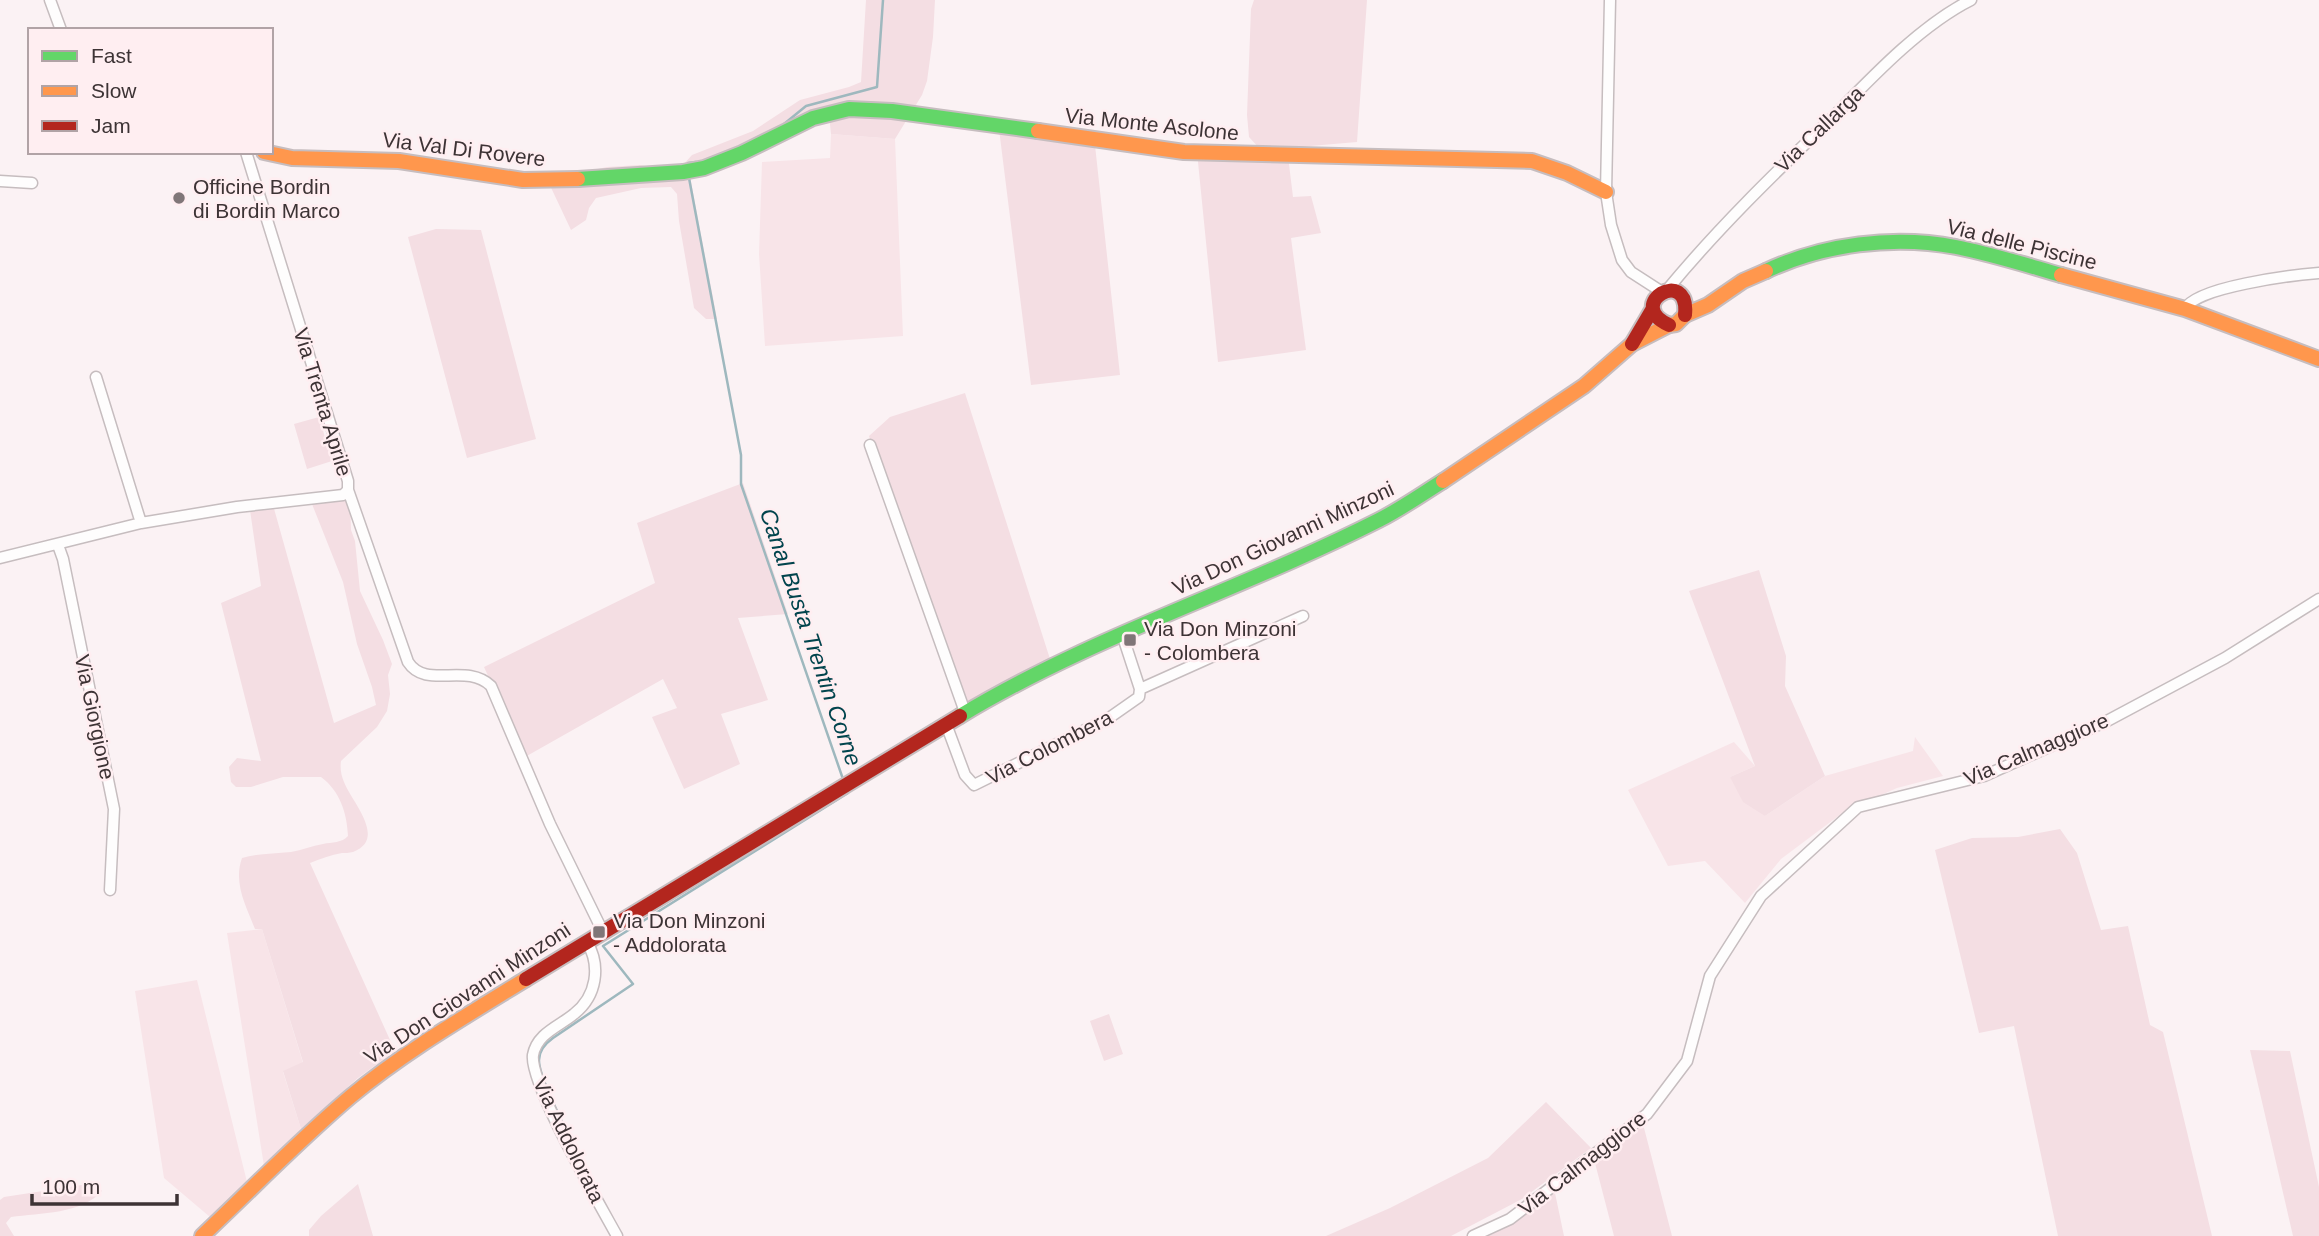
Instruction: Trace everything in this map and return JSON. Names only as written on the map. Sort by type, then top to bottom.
[{"type":"street","points":[[50,0],[60,28]]},
{"type":"street","points":[[1611,0],[1606,192],[1611,225],[1622,260],[1631,272],[1670,300],[1681,320],[1632,344]]},
{"type":"street","name":"Via Callarga","points":[[1670,300],[1681,273],[1738,209],[1877,73],[1933,24],[1971,0]]},
{"type":"street","name":"Via Monte Asolone","points":[[701,170],[734,159],[817,116],[861,108],[1184,152],[1520,160],[1544,164],[1606,192]]},
{"type":"street","name":"Via Trenta Aprile","points":[[0,558],[141,523],[237,507],[343,495],[348,490],[348,481],[247,154]]},
{"type":"street","name":"Via Val Di Rovere","points":[[273,154],[296,158],[403,161],[523,180],[564,180],[701,170]]},
{"type":"street","points":[[0,181],[32,183]]},
{"type":"street","name":"Via delle Piscine","points":[[1670,300],[1715,299],[1763,271],[1807,255],[1857,244],[1909,242],[1976,251],[2185,309],[2319,359]]},
{"type":"street","points":[[2185,309],[2195,298],[2218,290],[2319,273]]},
{"type":"street","points":[[1669,325],[1658,320],[1670,300]]},
{"type":"street","points":[[1632,344],[1670,300]]},
{"type":"street","name":"Via Don Giovanni Minzoni","points":[[209,1234],[307,1136],[372,1079],[419,1045],[965,712],[1042,669],[1305,555],[1392,512],[1584,386],[1632,344]]},
{"type":"street","points":[[96,377],[141,523]]},
{"type":"street","points":[[870,445],[965,712]]},
{"type":"street","name":"Via Don Giovanni Minzoni","points":[[348,490],[408,662],[413,670],[422,675],[473,675],[484,678],[491,685],[550,824],[603,932]]},
{"type":"street","name":"Via Giorgione","points":[[58,545],[114,809],[110,890]]},
{"type":"street","name":"Via Calmaggiore","points":[[1473,1236],[1510,1219],[1647,1114],[1687,1061],[1710,976],[1761,896],[1858,807],[1984,776],[2095,726],[2225,658],[2319,599]]},
{"type":"street","name":"Via Colombera","points":[[946,724],[965,775],[974,785],[1109,718],[1139,697],[1140,689],[1303,616]]},
{"type":"street","points":[[1122,634],[1140,689]]},
{"type":"street","name":"Via Addolorata","points":[[587,942],[596,964],[594,986],[574,1015],[540,1040],[533,1055],[542,1092],[617,1236]]},
{"type":"shaded area","points":[[866,0],[935,0],[927,81],[922,95],[895,139],[831,134],[829,115],[847,102],[732,152],[688,166],[717,319],[706,319],[694,308],[677,194],[671,187],[641,188],[596,198],[589,208],[586,220],[571,230],[546,177],[556,172],[584,172],[607,167],[681,167],[692,155],[753,131],[800,100],[861,82]]},
{"type":"shaded area","points":[[1254,0],[1367,0],[1357,142],[1287,148],[1293,197],[1311,196],[1321,233],[1291,238],[1306,350],[1218,362],[1197,152],[1259,148],[1249,137],[1247,115],[1251,9]]},
{"type":"shaded area","points":[[998,121],[1094,136],[1120,375],[1031,385]]},
{"type":"shaded area","points":[[831,134],[895,139],[903,336],[765,346],[759,254],[762,162],[830,158]]},
{"type":"shaded area","points":[[436,229],[481,230],[536,439],[467,458],[408,237]]},
{"type":"shaded area","points":[[965,393],[1050,659],[968,703],[944,653],[869,436],[890,417]]},
{"type":"shaded area","points":[[319,417],[332,461],[307,469],[294,424]]},
{"type":"shaded area","points":[[743,483],[788,614],[738,618],[768,700],[721,714],[740,764],[684,789],[652,717],[677,708],[663,679],[525,757],[484,667],[655,583],[637,523]]},
{"type":"shaded area","points":[[350,496],[351,530],[355,541],[360,591],[392,664],[388,675],[390,694],[387,711],[377,727],[341,761],[343,779],[364,819],[367,838],[363,846],[353,852],[310,863],[395,1051],[358,1078],[301,1129],[283,1071],[303,1062],[262,929],[255,929],[245,903],[240,885],[240,867],[242,858],[248,856],[291,852],[340,841],[348,836],[347,827],[338,796],[321,777],[283,777],[251,787],[236,787],[231,782],[229,767],[237,758],[261,761],[221,603],[261,586],[250,510],[273,505],[334,723],[376,705],[357,644],[343,582],[310,499]]},
{"type":"shaded area","points":[[1759,570],[1786,656],[1785,686],[1825,776],[1765,816],[1743,802],[1730,777],[1755,766],[1689,591]]},
{"type":"shaded area","points":[[1915,737],[1943,776],[1897,788],[1845,811],[1781,859],[1745,903],[1705,861],[1668,866],[1628,790],[1734,742],[1755,766],[1730,777],[1765,816],[1825,776],[1913,751]]},
{"type":"shaded area","points":[[2060,829],[2077,853],[2101,930],[2128,926],[2150,1025],[2163,1032],[2212,1236],[2058,1236],[2014,1026],[1979,1033],[1935,850],[1972,838],[2018,837]]},
{"type":"shaded area","points":[[262,929],[303,1063],[283,1072],[301,1129],[264,1166],[227,933]]},
{"type":"shaded area","points":[[197,980],[247,1182],[210,1217],[164,1178],[135,991]]},
{"type":"shaded area","points":[[1109,1014],[1123,1054],[1104,1061],[1090,1021]]},
{"type":"shaded area","points":[[2250,1050],[2290,1051],[2319,1187],[2319,1236],[2293,1236]]},
{"type":"shaded area","points":[[1546,1102],[1591,1148],[1522,1199],[1451,1236],[1326,1236],[1390,1208],[1488,1158]]},
{"type":"shaded area","points":[[1643,1124],[1672,1236],[1614,1236],[1595,1163]]},
{"type":"shaded area","points":[[95,1183],[102,1191],[94,1199],[60,1211],[11,1217],[6,1223],[14,1236],[0,1236],[0,1200],[4,1197]]},
{"type":"shaded area","points":[[358,1184],[373,1236],[309,1236],[309,1230],[321,1216]]},
{"type":"shaded area","points":[[1555,1193],[1564,1236],[1485,1236],[1508,1224]]},
{"type":"waterway","name":"Canal Busta Trentin Corne","points":[[784,124],[806,106],[877,87],[883,0]]},
{"type":"waterway","name":"Canal Busta Trentin Corne","points":[[688,163],[696,162]]},
{"type":"waterway","name":"Canal Busta Trentin Corne","points":[[689,178],[741,455],[741,484],[844,782]]},
{"type":"waterway","name":"Canal Busta Trentin Corne","points":[[579,1156],[549,1093],[539,1057],[550,1040],[633,984],[603,946],[848,791]]},
{"type":"traffic: fast","points":[[578,179],[683,172],[704,168],[742,153],[813,118],[849,109],[892,111],[1038,131]]},
{"type":"traffic: fast","points":[[1766,271],[1835,248],[1908,242],[1932,243],[1969,250],[2061,275]]},
{"type":"traffic: fast","points":[[960,716],[1062,661],[1379,520],[1443,481]]},
{"type":"traffic: slow","points":[[1038,131],[1184,152],[1532,161],[1567,173],[1606,192]]},
{"type":"traffic: slow","points":[[273,154],[292,158],[399,161],[523,180],[578,179]]},
{"type":"traffic: slow","points":[[1443,481],[1584,386],[1632,344],[1676,324],[1685,315],[1708,305],[1743,281],[1766,271]]},
{"type":"traffic: slow","points":[[2061,275],[2185,309],[2319,359]]},
{"type":"traffic: slow","points":[[202,1236],[350,1097],[436,1035],[526,979]]},
{"type":"traffic: jam","points":[[1669,325],[1657,316],[1653,308],[1655,299],[1662,293],[1678,293],[1684,300],[1685,315]]},
{"type":"traffic: jam","points":[[1632,344],[1652,310]]},
{"type":"traffic: jam","points":[[526,979],[960,716]]},
{"type":"place","name":"Officine Bordin di Bordin Marco","points":[[179,198]]},
{"type":"place","name":"Via Don Minzoni - Colombera","points":[[1130,640]]},
{"type":"place","name":"Via Don Minzoni - Addolorata","points":[[599,932]]}]
